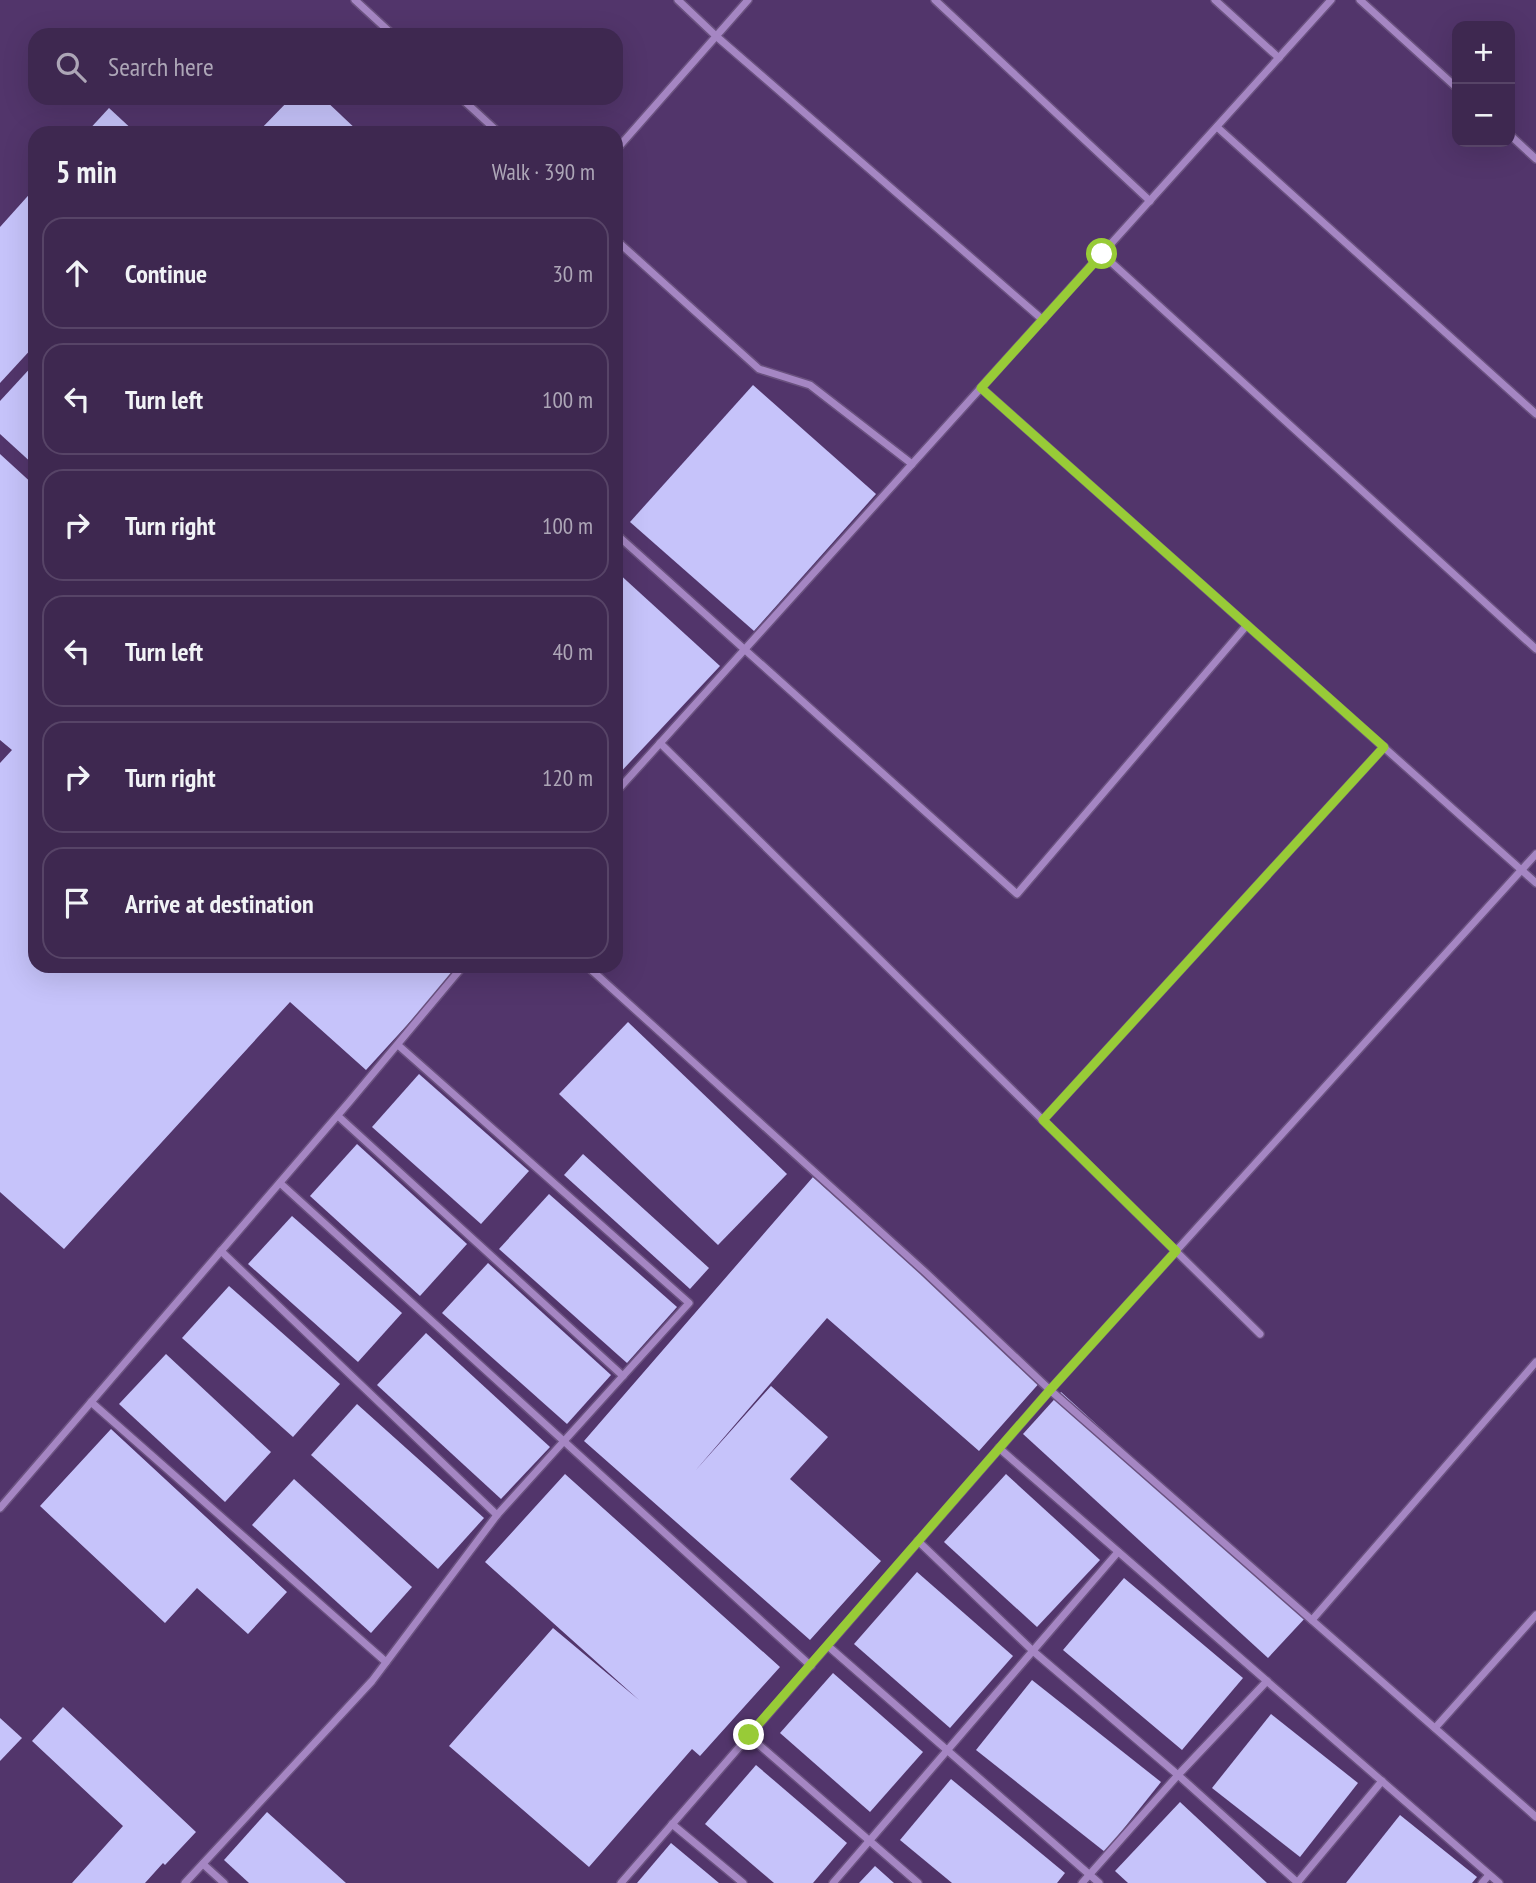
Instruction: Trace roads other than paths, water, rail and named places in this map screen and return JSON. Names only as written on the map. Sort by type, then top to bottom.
[{"type":"street","points":[[355,0],[385,28]]},
{"type":"street","points":[[678,0],[1043,320]]},
{"type":"street","points":[[623,142],[748,0]]},
{"type":"street","points":[[935,0],[1150,201]]},
{"type":"street","points":[[1215,0],[1279,58]]},
{"type":"street","points":[[623,784],[1331,0]]},
{"type":"street","points":[[1360,0],[1453,84]]},
{"type":"street","points":[[469,105],[491,126]]},
{"type":"street","points":[[1217,127],[1536,414]]},
{"type":"street","points":[[1515,140],[1536,159]]},
{"type":"street","points":[[623,246],[759,369],[810,385],[912,464]]},
{"type":"street","points":[[1102,254],[1536,649]]},
{"type":"street","points":[[981,388],[1536,883]]},
{"type":"street","points":[[623,540],[1017,894],[1247,625]]},
{"type":"street","points":[[660,743],[1260,1334]]},
{"type":"street","points":[[1043,1120],[1384,747]]},
{"type":"street","points":[[621,1883],[1050,1390],[1536,854]]},
{"type":"street","points":[[0,1508],[280,1184],[457,973]]},
{"type":"street","points":[[595,973],[924,1271],[1050,1390],[1536,1816]]},
{"type":"street","points":[[185,1883],[372,1681],[497,1515],[689,1303],[398,1045]]},
{"type":"street","points":[[338,1116],[623,1376]]},
{"type":"street","points":[[280,1184],[811,1666]]},
{"type":"street","points":[[221,1251],[497,1515]]},
{"type":"street","points":[[1312,1620],[1536,1362]]},
{"type":"street","points":[[91,1402],[386,1662]]},
{"type":"street","points":[[999,1448],[1499,1883]]},
{"type":"street","points":[[918,1541],[1033,1651],[1178,1775],[1297,1883],[1382,1781]]},
{"type":"street","points":[[833,1883],[1118,1552]]},
{"type":"street","points":[[1435,1728],[1536,1615]]},
{"type":"street","points":[[828,1646],[1099,1883]]},
{"type":"street","points":[[1082,1883],[1178,1775],[1267,1681]]},
{"type":"street","points":[[749,1735],[918,1883]]},
{"type":"street","points":[[673,1824],[743,1883]]},
{"type":"street","points":[[203,1864],[224,1883]]},
{"type":"street","points":[[1482,1883],[1489,1875]]}]
